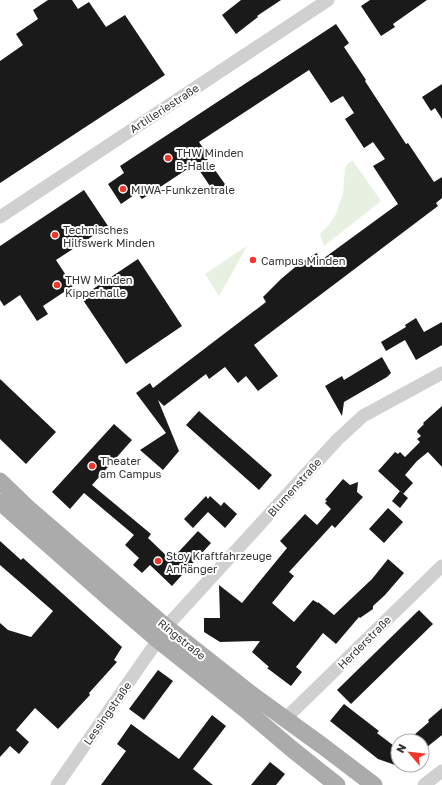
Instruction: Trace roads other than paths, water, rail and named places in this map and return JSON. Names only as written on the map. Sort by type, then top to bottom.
[{"type":"main road","name":"Ringstraße","points":[[0,482],[246,710],[337,785]]},
{"type":"main road","name":"Ringstraße","points":[[0,502],[103,594],[286,718],[374,785]]},
{"type":"street","name":"Artilleriestraße","points":[[0,217],[328,0]]},
{"type":"street","name":"Blumenstraße","points":[[162,633],[337,440],[363,416],[442,373]]},
{"type":"street","name":"Herderstraße","points":[[286,718],[442,566]]},
{"type":"street","name":"Lessingstraße","points":[[57,785],[162,633]]},
{"type":"street","points":[[424,785],[442,771]]},
{"type":"place","name":"THW Minden B-Halle","points":[[168,158]]},
{"type":"place","name":"MIWA-Funkzentrale","points":[[123,189]]},
{"type":"place","name":"Technisches Hilfswerk Minden","points":[[55,235]]},
{"type":"place","name":"Campus Minden","points":[[253,260]]},
{"type":"place","name":"THW Minden Kipperhalle","points":[[57,285]]},
{"type":"place","name":"Theater am Campus","points":[[92,466]]},
{"type":"place","name":"Stoy Kraftfahrzeuge Anhänger","points":[[158,561]]}]
